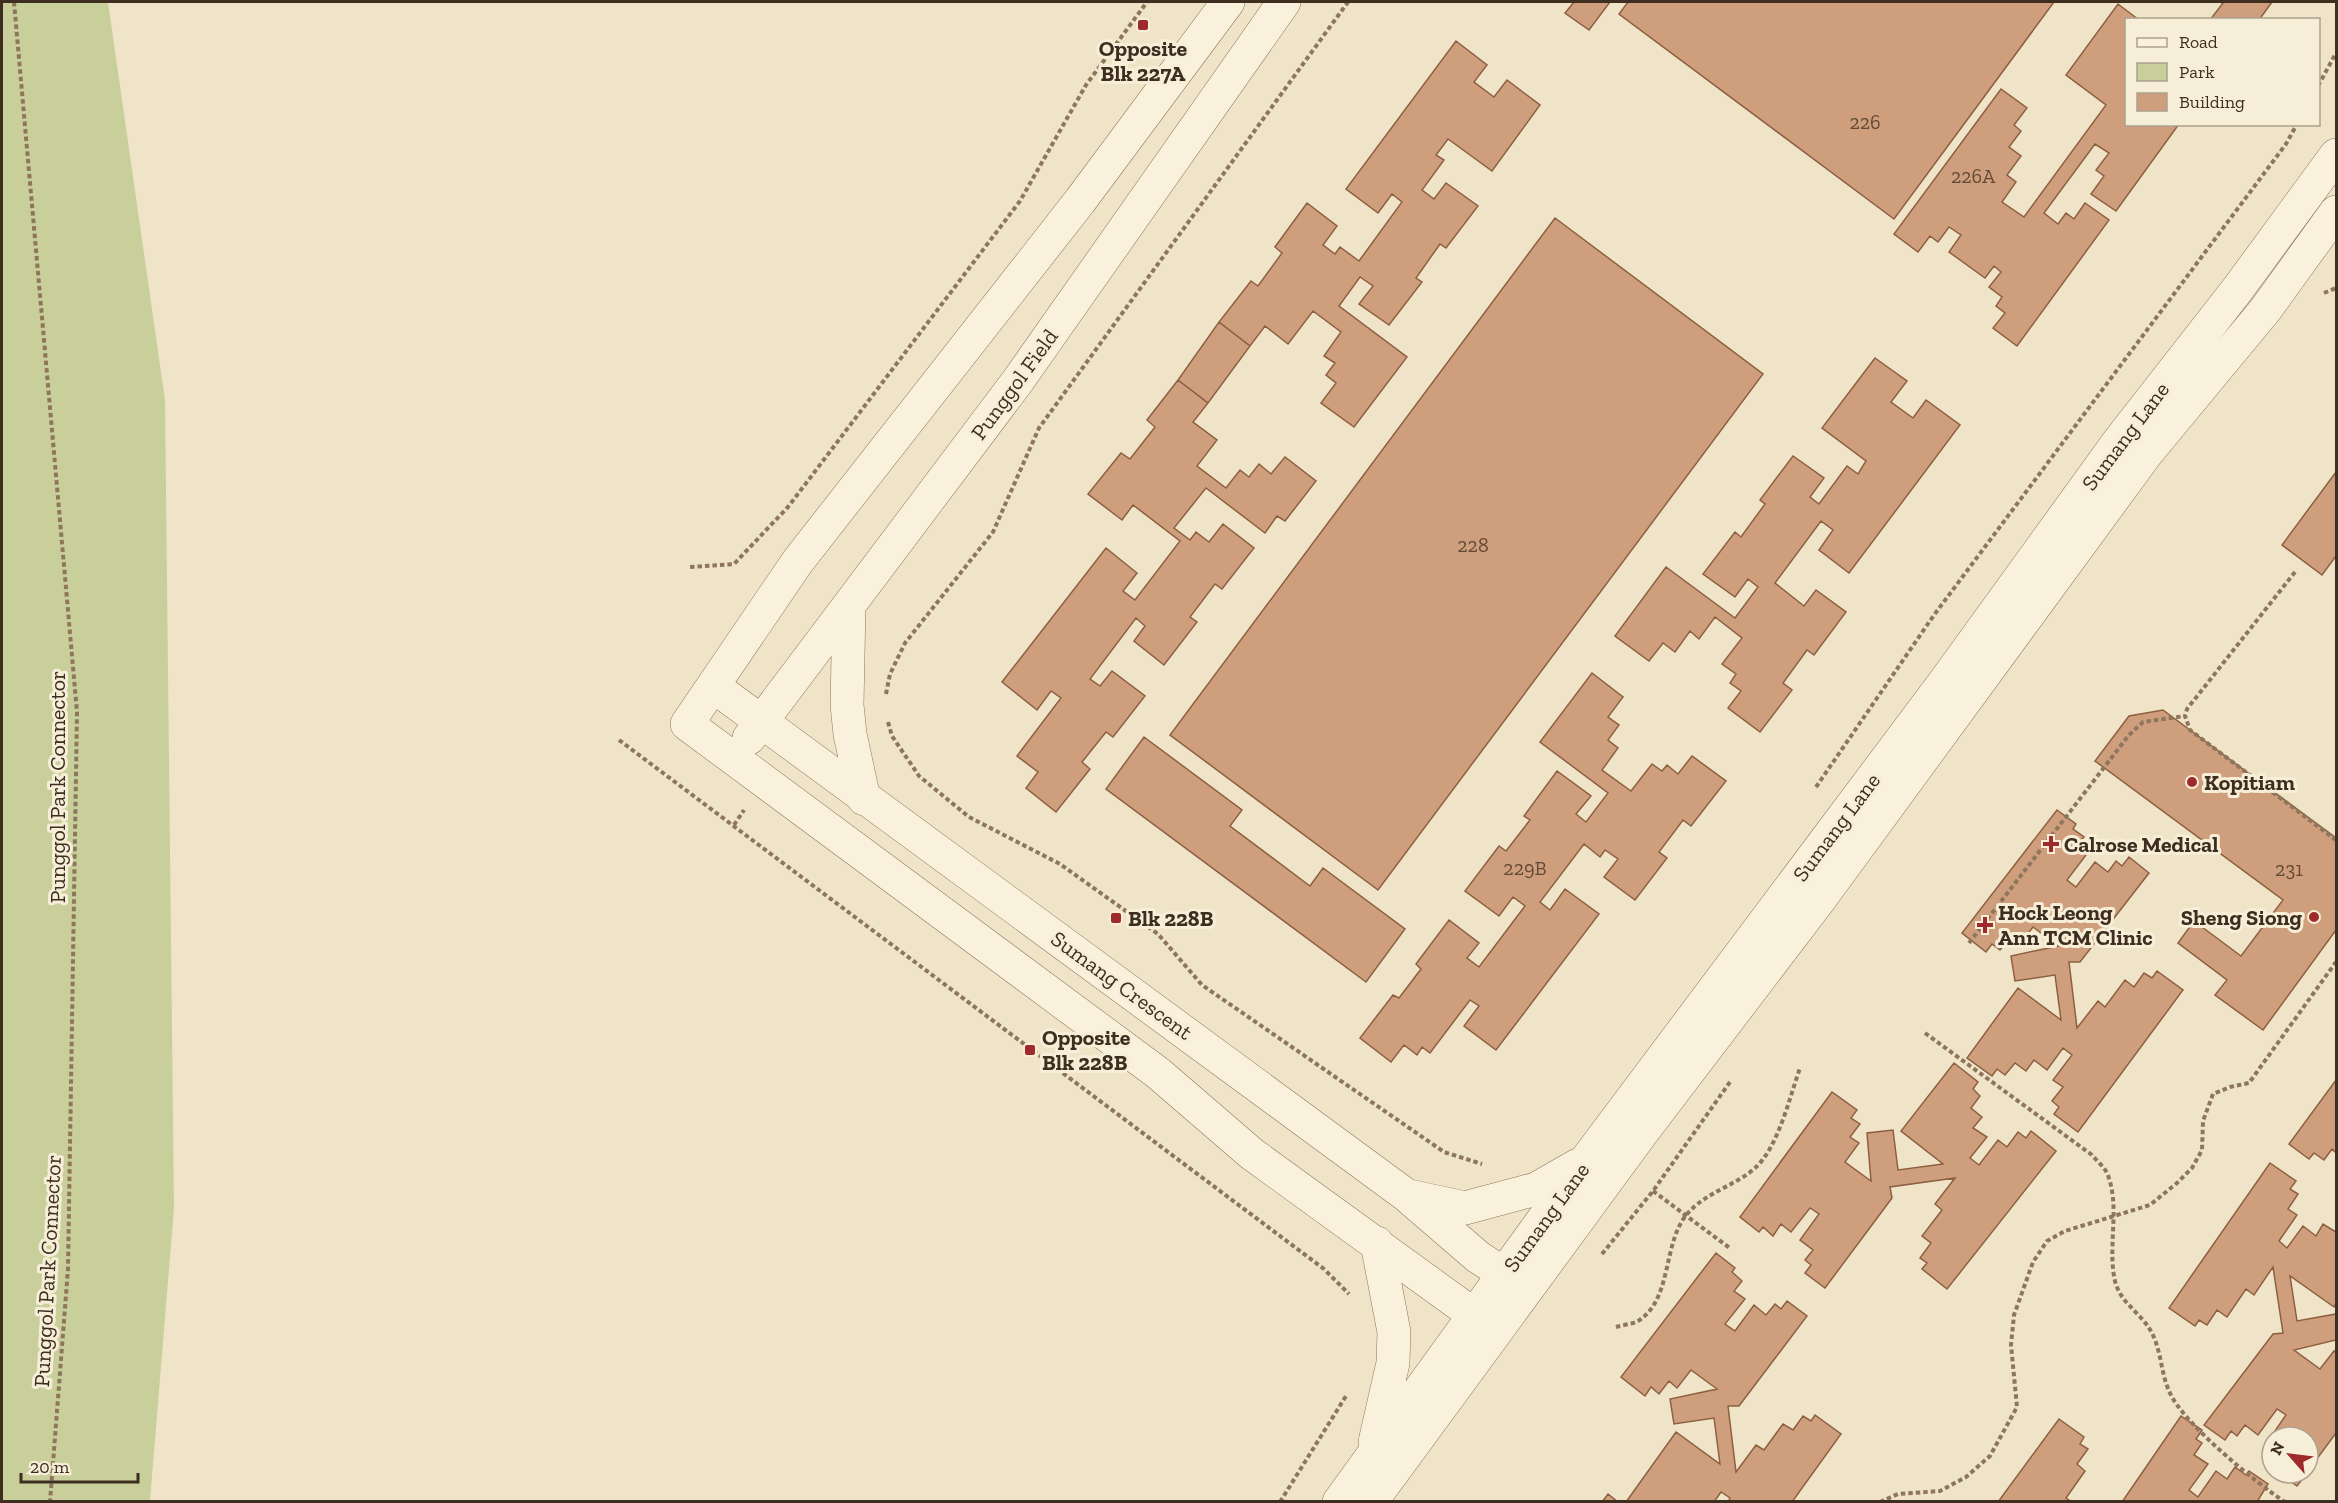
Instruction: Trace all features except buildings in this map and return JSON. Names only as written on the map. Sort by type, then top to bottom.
[{"type":"street","points":[[1228,2],[1080,201],[798,561],[687,724],[1158,1073],[1252,1154],[1485,1323]]},
{"type":"street","name":"Punggol Field","points":[[734,759],[1017,382],[1284,2]]},
{"type":"street","name":"Sumang Lane","points":[[1515,1282],[1587,1159],[1946,680],[2119,441],[2237,290],[2337,155]]},
{"type":"street","name":"Sumang Lane","points":[[1371,1502],[1485,1323],[1515,1282],[1820,898],[2146,454],[2266,309],[2337,212]]},
{"type":"street","points":[[2237,290],[2266,309]]},
{"type":"street","points":[[849,606],[850,734],[864,799]]},
{"type":"street","name":"Sumang Crescent","points":[[713,686],[1406,1195],[1478,1257],[1515,1282]]},
{"type":"street","points":[[1406,1195],[1465,1208],[1536,1189],[1587,1159]]},
{"type":"street","points":[[1372,1455],[1391,1374],[1394,1332],[1377,1243]]},
{"type":"street","name":"Sumang Lane","points":[[1339,1502],[1372,1455],[1485,1323]]},
{"type":"path","name":"Punggol Park Connector","points":[[14,2],[77,712],[68,1269],[50,1502]]},
{"type":"path","points":[[690,567],[734,564],[788,507],[1020,201],[1086,85],[1147,2]]},
{"type":"path","points":[[885,705],[890,674],[905,643],[993,532],[1039,428],[1348,2]]},
{"type":"path","points":[[2320,84],[2337,53]]},
{"type":"path","points":[[1813,792],[1934,615],[2086,415],[2286,144],[2296,126]]},
{"type":"path","points":[[2295,572],[2187,708],[2185,716],[2190,730],[2337,840]]},
{"type":"path","points":[[887,715],[892,736],[919,776],[969,817],[1060,864],[1158,934],[1202,985],[1444,1152],[1467,1161],[1489,1165]]},
{"type":"path","points":[[1969,943],[2129,735],[2143,722],[2185,716]]},
{"type":"path","points":[[619,740],[1315,1262],[1353,1299]]},
{"type":"path","points":[[1880,1502],[1898,1494],[1940,1491],[1966,1477],[1990,1456],[2017,1407],[2011,1345],[2014,1315],[2033,1262],[2047,1241],[2150,1205],[2192,1168],[2202,1150],[2203,1121],[2213,1094],[2249,1083],[2337,962]]},
{"type":"path","points":[[1925,1033],[2092,1155],[2107,1173],[2114,1217],[2111,1256],[2116,1284],[2128,1305],[2150,1329],[2165,1371],[2169,1392],[2177,1406],[2262,1487],[2285,1502]]},
{"type":"path","points":[[1616,1327],[1637,1322],[1658,1297],[1671,1244],[1686,1215],[1706,1198],[1756,1167],[1782,1121],[1800,1068]]},
{"type":"path","points":[[1653,1191],[1731,1249]]},
{"type":"path","points":[[1280,1502],[1347,1394]]},
{"type":"green space","points":[[2,2],[108,2],[165,400],[174,1208],[150,1501],[2,1501]]},
{"type":"place","name":"Opposite Blk 227A","points":[[1143,25]]},
{"type":"place","name":"Kopitiam","points":[[2192,782]]},
{"type":"place","name":"Calrose Medical","points":[[2051,844]]},
{"type":"place","name":"Sheng Siong","points":[[2314,917]]},
{"type":"place","name":"Blk 228B","points":[[1116,918]]},
{"type":"place","name":"Hock Leong Ann TCM Clinic","points":[[1985,925]]},
{"type":"place","name":"Opposite Blk 228B","points":[[1030,1050]]}]
